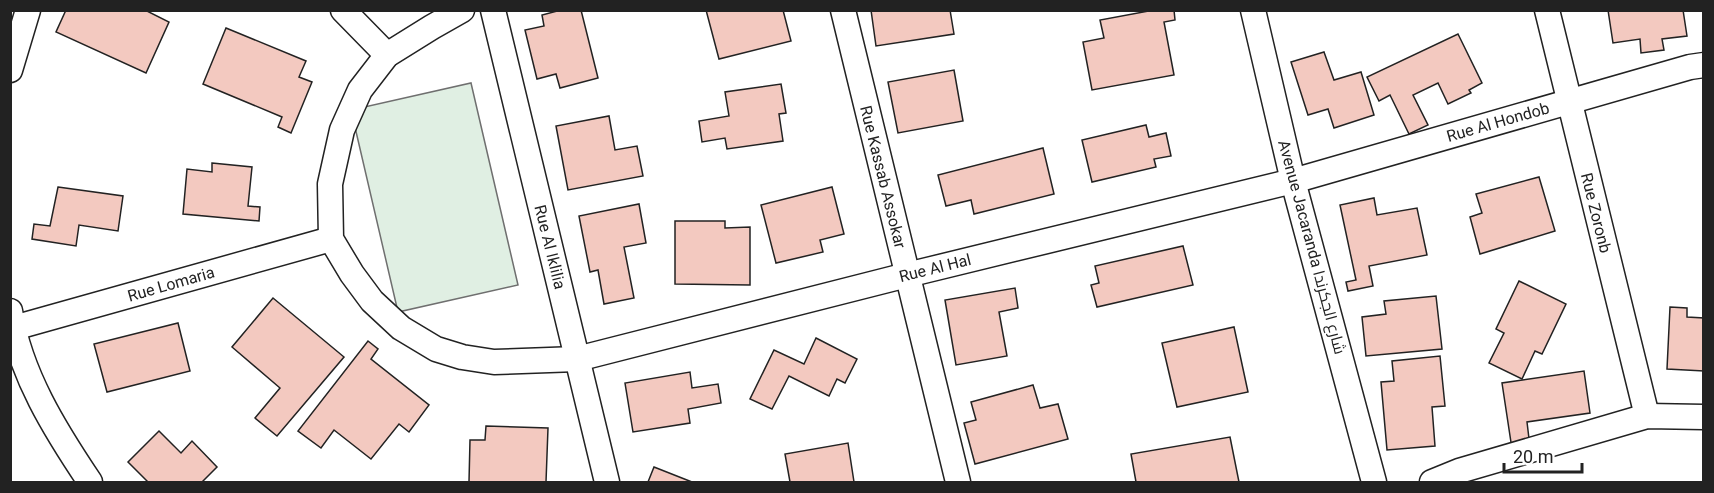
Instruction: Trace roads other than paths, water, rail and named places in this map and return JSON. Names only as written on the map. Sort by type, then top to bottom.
[{"type":"street","points":[[10,70],[28,10]]},
{"type":"street","points":[[343,10],[387,55]]},
{"type":"street","points":[[462,10],[387,55],[360,90],[342,130],[330,184],[331,239],[372,301],[401,328],[436,349],[462,357],[494,362],[577,359]]},
{"type":"street","name":"Rue Al Iklilia","points":[[493,10],[607,483]]},
{"type":"street","name":"Rue Kassab Assokar","points":[[843,10],[958,483]]},
{"type":"street","name":"Avenue Jacaranda شارع الجكرندا","points":[[1253,10],[1293,181],[1374,483]]},
{"type":"street","name":"Rue Zoronb","points":[[1547,10],[1647,416]]},
{"type":"street","name":"Rue Al Hondob","points":[[1293,181],[1690,67],[1704,65]]},
{"type":"street","name":"Rue Al Hal","points":[[577,359],[907,274],[1293,181]]},
{"type":"street","name":"Rue Lomaria","points":[[11,323],[331,239]]},
{"type":"street","points":[[11,323],[33,385],[56,430],[90,483]]},
{"type":"street","points":[[1432,483],[1460,471],[1647,416],[1704,417]]}]
